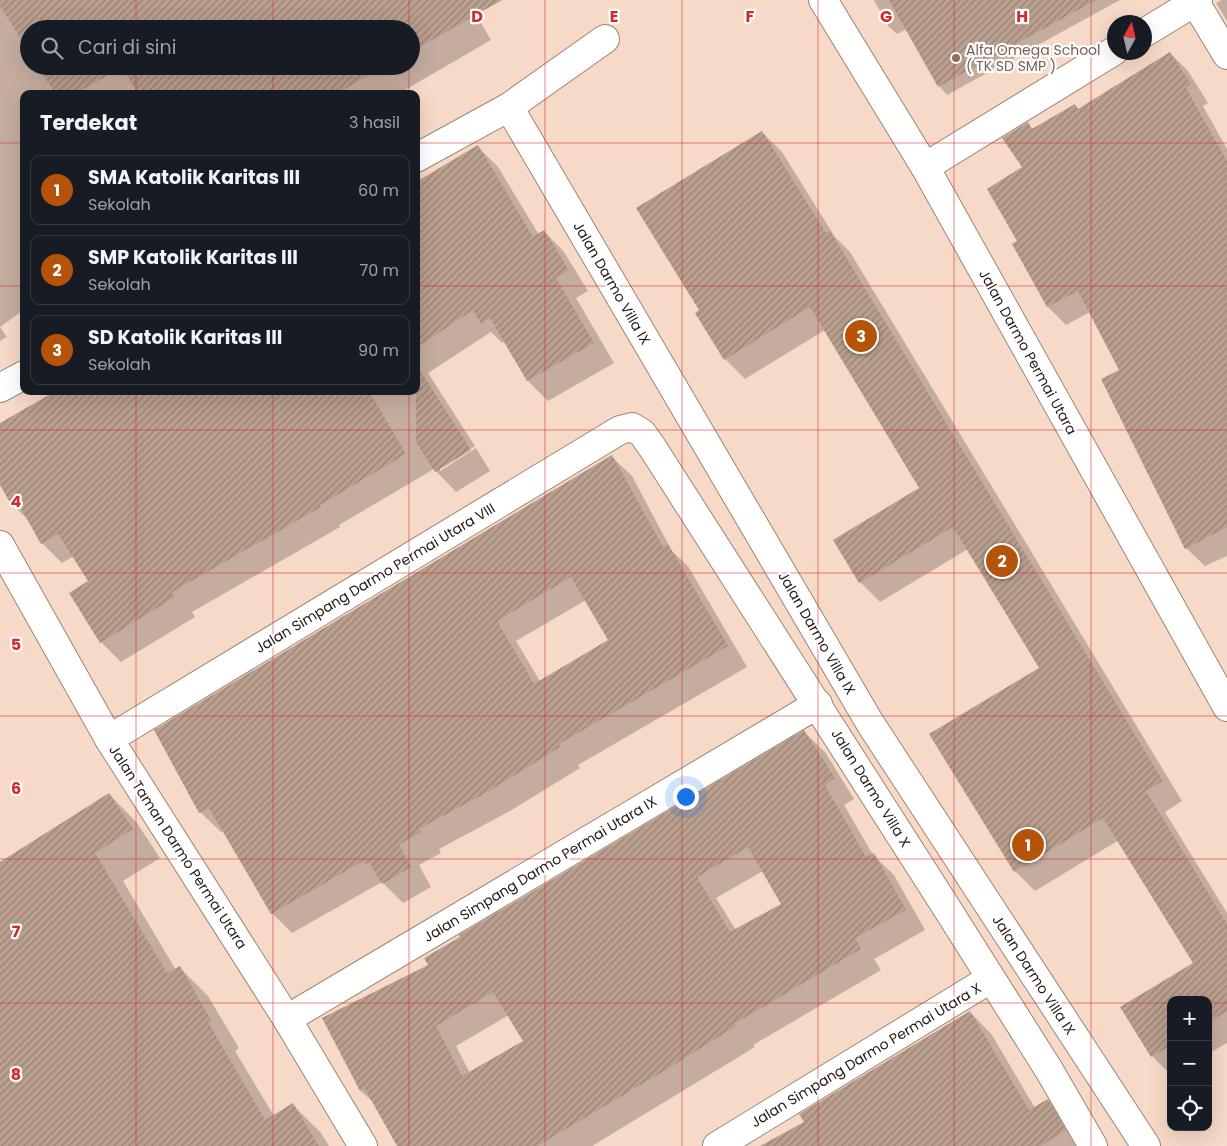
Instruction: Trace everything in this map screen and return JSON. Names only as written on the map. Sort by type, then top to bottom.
[{"type":"street","name":"Jalan Darmo Permai Utara","points":[[823,0],[925,167],[1227,707]]},
{"type":"street","points":[[1152,28],[1197,1],[1227,55]]},
{"type":"street","points":[[420,156],[509,107],[605,39]]},
{"type":"street","points":[[925,167],[1107,55]]},
{"type":"street","name":"Jalan Darmo Villa IX","points":[[509,107],[870,723],[1146,1146]]},
{"type":"street","points":[[0,388],[20,377]]},
{"type":"street","name":"Jalan Simpang Darmo Permai Utara VIII","points":[[109,739],[620,430],[632,427],[642,433]]},
{"type":"street","name":"Jalan Darmo Villa X","points":[[642,433],[818,704],[1049,1070],[1093,1146]]},
{"type":"street","name":"Jalan Taman Darmo Permai Utara","points":[[0,545],[109,739],[288,1019],[363,1146]]},
{"type":"street","name":"Jalan Simpang Darmo Permai Utara IX","points":[[288,1019],[818,704]]},
{"type":"street","name":"Jalan Simpang Darmo Permai Utara X","points":[[717,1146],[990,979]]},
{"type":"building","points":[[0,0],[502,0],[420,47],[420,20],[20,20],[20,38],[0,6]]},
{"type":"building","name":"Alfa Omega School ( TK SD SMP )","points":[[889,0],[1096,0],[938,87]]},
{"type":"building","points":[[1170,52],[1191,84],[1186,88],[1227,161],[1227,527],[1185,549],[1101,379],[1119,370],[1078,291],[1047,307],[1012,244],[1017,241],[987,189],[1022,167],[1002,138],[1028,122],[1032,129],[1075,104],[1078,109]]},
{"type":"building","points":[[43,75],[108,75],[82,90],[53,90]]},
{"type":"building","points":[[127,75],[369,75],[344,90],[136,90]]},
{"type":"building","points":[[762,131],[826,233],[830,231],[1163,781],[1146,791],[1227,924],[1227,1011],[1212,1020],[1212,996],[1167,996],[1167,1047],[1151,1057],[1120,1007],[1193,963],[1103,818],[1014,872],[929,734],[1039,668],[953,527],[859,583],[833,540],[919,488],[810,307],[724,360],[695,313],[699,310],[636,208]]},
{"type":"building","points":[[478,145],[533,237],[544,230],[569,270],[556,278],[594,343],[527,381],[490,318],[481,324],[473,310],[420,345],[420,180]]},
{"type":"building","points":[[420,370],[471,450],[435,472],[416,442],[416,395],[420,395]]},
{"type":"building","points":[[49,395],[371,395],[406,454],[320,505],[321,507],[172,592],[175,597],[100,643],[69,593],[88,581],[58,534],[41,544],[18,503],[12,506],[0,485],[0,423]]},
{"type":"building","points":[[612,455],[663,547],[668,544],[728,646],[559,744],[560,747],[489,791],[419,829],[421,832],[399,845],[411,867],[382,884],[369,862],[366,864],[363,861],[271,914],[209,808],[199,813],[154,730]],"holes":[[[571,577],[608,640],[534,684],[497,621]]]},
{"type":"building","points":[[804,730],[835,778],[825,785],[866,857],[874,853],[906,910],[855,938],[861,949],[734,1024],[736,1026],[669,1068],[537,1146],[397,1146],[365,1089],[360,1091],[322,1018],[428,965],[424,958],[460,937],[459,935]],"holes":[[[748,847],[781,904],[730,932],[697,877]],[[493,992],[523,1041],[462,1076],[436,1026]]]},
{"type":"building","points":[[109,793],[133,829],[95,853],[167,973],[180,966],[211,1020],[208,1022],[265,1120],[293,1103],[319,1146],[0,1146],[0,862]]},
{"type":"building","points":[[970,1011],[1029,1110],[1048,1099],[1066,1130],[1041,1146],[760,1146],[804,1122],[799,1114]]},
{"type":"place","name":"Alfa Omega School ( TK SD SMP )","points":[[956,58]]},
{"type":"place","name":"SD Katolik Karitas III","points":[[861,336]]},
{"type":"place","name":"SMP Katolik Karitas III","points":[[1002,561]]},
{"type":"place","name":"SMA Katolik Karitas III","points":[[1028,845]]}]
